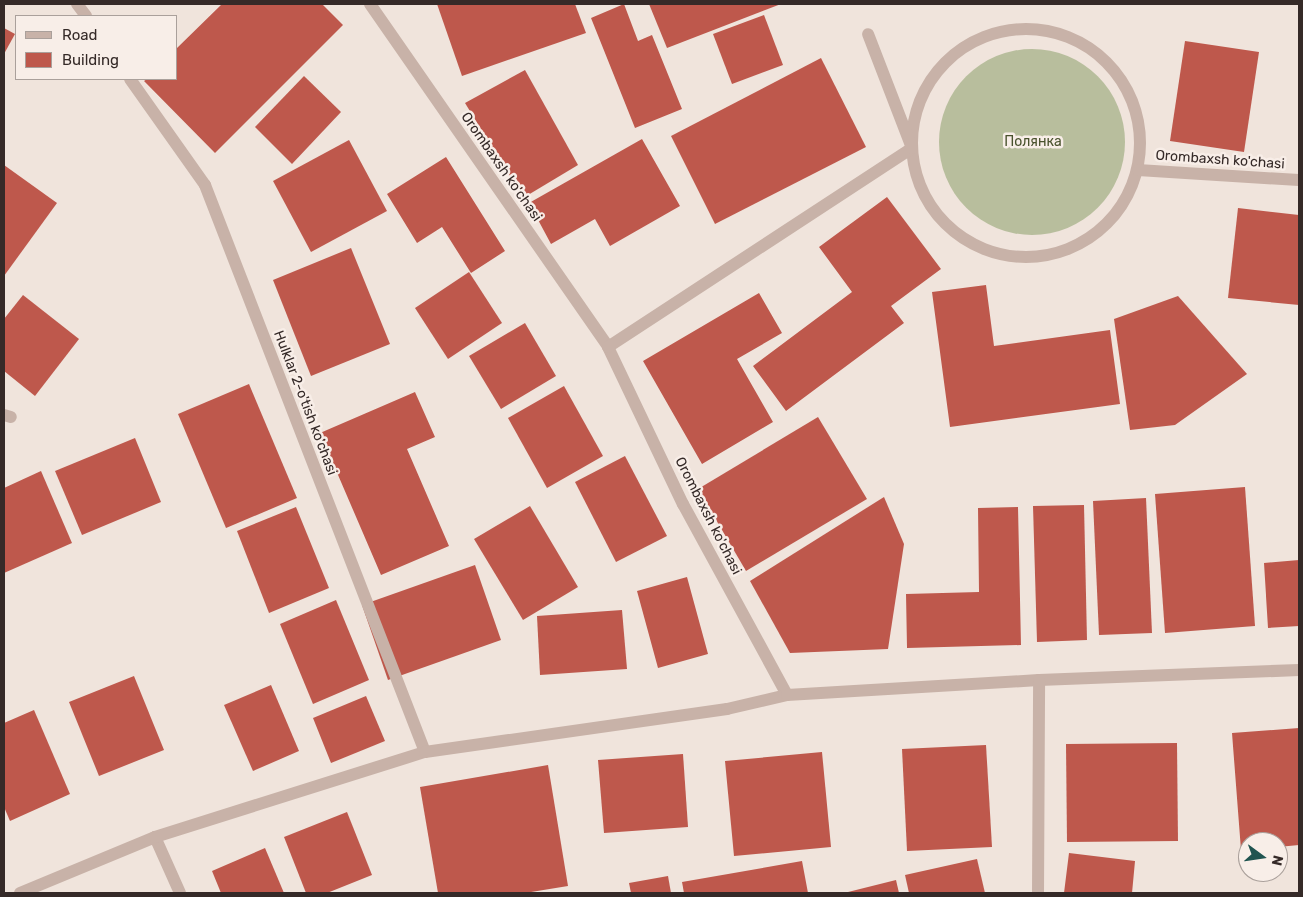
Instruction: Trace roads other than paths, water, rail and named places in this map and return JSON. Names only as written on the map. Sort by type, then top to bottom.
[{"type":"street","points":[[77,4],[85,15]]},
{"type":"street","name":"Orombaxsh ko'chasi","points":[[370,4],[608,347],[683,504],[787,695]]},
{"type":"street","name":"Orombaxsh ko'chasi","points":[[868,34],[912,148],[918,180],[933,210],[955,233],[983,250],[1015,258],[1048,256],[1079,245],[1106,226],[1126,200],[1138,170],[1140,131],[1130,93],[1108,61],[1075,39],[1038,28],[999,31],[963,47],[935,74],[916,109],[912,148]]},
{"type":"street","name":"Hulklar 2-o'tish ko'chasi","points":[[131,80],[205,185],[425,752]]},
{"type":"street","points":[[608,347],[912,148]]},
{"type":"street","name":"Orombaxsh ko'chasi","points":[[1138,170],[1299,180]]},
{"type":"street","points":[[20,893],[155,837],[425,752],[727,710],[787,695],[1039,680],[1299,670]]},
{"type":"street","points":[[1038,893],[1039,680]]},
{"type":"street","points":[[155,837],[180,893]]},
{"type":"park label","name":"Полянка","points":[[1033,142]]}]
